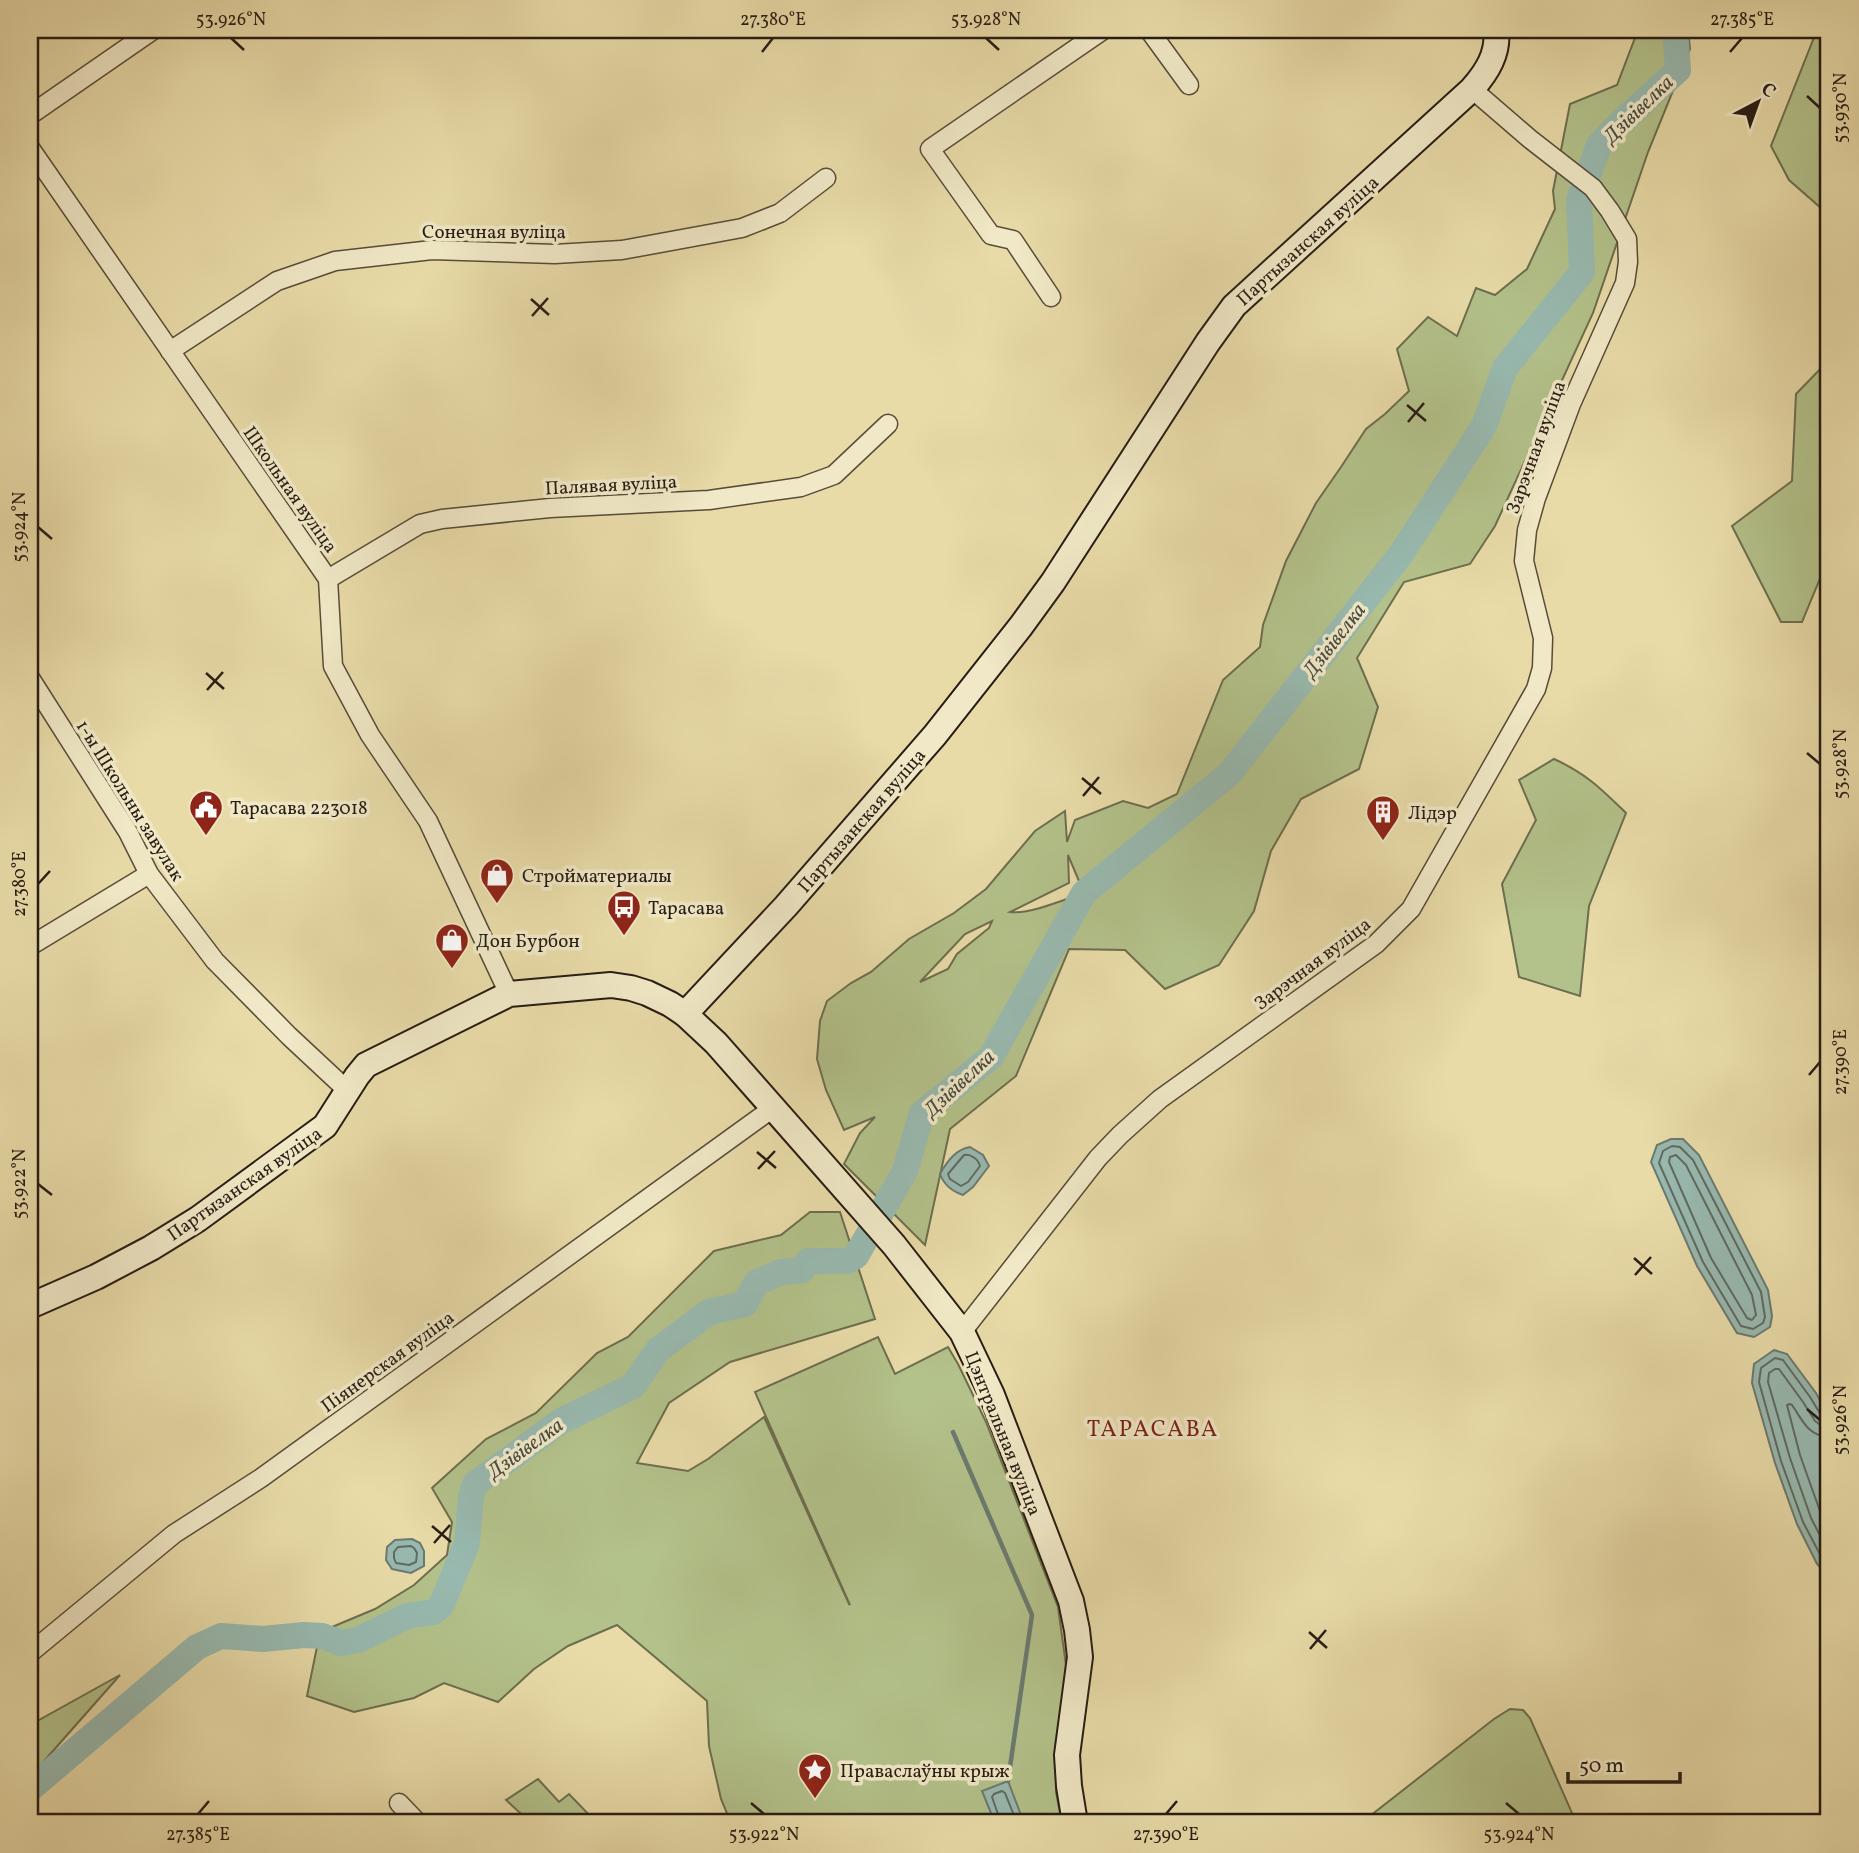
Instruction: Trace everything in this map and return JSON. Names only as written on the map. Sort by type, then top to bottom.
[{"type":"street","points":[[30,115],[153,30]]},
{"type":"street","points":[[1051,297],[1013,240],[991,235],[930,149],[1103,30]]},
{"type":"street","points":[[1149,30],[1189,85]]},
{"type":"street","name":"Партызанская вуліца","points":[[30,1306],[96,1277],[198,1219],[326,1126],[366,1065],[509,994],[620,986],[647,993],[685,1014],[786,906],[926,745],[1021,626],[1234,306],[1472,89],[1484,76],[1494,54],[1496,30]]},
{"type":"street","name":"Зарэчная вуліца","points":[[962,1332],[1098,1158],[1120,1135],[1160,1099],[1376,944],[1411,909],[1536,689],[1542,668],[1543,638],[1524,561],[1527,530],[1571,404],[1625,283],[1627,239],[1610,211],[1586,182],[1472,89]]},
{"type":"street","name":"Школьная вуліца","points":[[30,148],[328,579],[333,666],[370,735],[428,821],[509,994]]},
{"type":"street","name":"Сонечная вуліца","points":[[170,351],[277,281],[335,261],[432,250],[555,254],[622,250],[742,228],[780,213],[826,178]]},
{"type":"street","name":"Палявая вуліца","points":[[328,579],[420,524],[442,519],[550,508],[709,500],[801,487],[834,475],[888,424]]},
{"type":"street","name":"1-ы Школьны завулак","points":[[30,678],[128,832],[149,874],[215,961],[348,1091]]},
{"type":"street","points":[[30,946],[149,874]]},
{"type":"street","name":"Цэнтральная вуліца","points":[[685,1014],[716,1043],[855,1200],[962,1332],[992,1395],[1075,1620],[1080,1657],[1068,1755],[1069,1786],[1075,1823]]},
{"type":"street","name":"Піянерская вуліца","points":[[30,1653],[174,1534],[261,1478],[773,1108]]},
{"type":"street","points":[[399,1803],[418,1823]]},
{"type":"green space","points":[[1638,30],[1688,30],[1690,49],[1648,152],[1593,313],[1495,526],[1470,564],[1404,582],[1357,658],[1378,707],[1359,769],[1301,799],[1271,851],[1254,911],[1219,965],[1165,989],[1125,950],[1069,949],[1016,1076],[950,1129],[925,1245],[844,1164],[860,1133],[875,1117],[844,1130],[826,1090],[817,1059],[820,1021],[827,1001],[871,972],[909,939],[954,913],[986,889],[1035,831],[1065,811],[1067,842],[1075,820],[1123,801],[1148,808],[1177,794],[1223,680],[1260,647],[1263,625],[1286,561],[1316,503],[1366,429],[1409,391],[1397,349],[1428,317],[1457,336],[1476,288],[1495,295],[1527,269],[1555,209],[1553,191],[1570,104],[1617,85]],"holes":[[[1068,855],[1084,893],[1037,909],[1010,912],[1069,883]],[[992,921],[989,928],[957,954],[948,969],[920,982],[965,934]]]},
{"type":"green space","points":[[1817,30],[1829,30],[1829,215],[1789,180],[1771,146]]},
{"type":"green space","points":[[1829,360],[1829,557],[1802,622],[1781,622],[1732,526],[1792,481],[1796,394]]},
{"type":"green space","points":[[1554,759],[1585,776],[1626,813],[1589,906],[1580,996],[1519,977],[1502,884],[1536,820],[1519,780]]},
{"type":"green space","points":[[810,1212],[840,1212],[875,1319],[730,1362],[669,1403],[637,1463],[688,1471],[764,1417],[850,1605],[755,1392],[878,1337],[895,1374],[948,1347],[986,1422],[1058,1607],[1066,1665],[1056,1756],[1056,1792],[1062,1823],[731,1823],[721,1799],[709,1746],[707,1701],[617,1625],[568,1646],[534,1669],[498,1702],[444,1683],[414,1698],[354,1712],[307,1696],[320,1632],[375,1609],[414,1585],[447,1555],[452,1522],[432,1488],[486,1439],[536,1413],[597,1353],[628,1337],[714,1251],[781,1235]]},
{"type":"green space","points":[[120,1675],[30,1777],[30,1725]]},
{"type":"green space","points":[[1510,1709],[1523,1710],[1530,1718],[1576,1822],[1361,1823],[1494,1719]]},
{"type":"green space","points":[[538,1779],[559,1802],[569,1794],[597,1823],[531,1823],[506,1800]]},
{"type":"water","points":[[1671,1139],[1683,1139],[1699,1155],[1768,1290],[1772,1316],[1770,1327],[1754,1337],[1737,1333],[1697,1266],[1651,1162],[1657,1145]]},
{"type":"water","points":[[970,1147],[983,1155],[989,1166],[973,1187],[963,1195],[948,1187],[940,1174],[952,1156]]},
{"type":"water","points":[[1774,1350],[1787,1354],[1816,1393],[1829,1416],[1829,1577],[1817,1564],[1797,1524],[1775,1463],[1752,1383],[1754,1364]]},
{"type":"water","points":[[412,1539],[420,1543],[424,1551],[424,1566],[411,1573],[392,1569],[386,1560],[387,1547],[395,1540]]},
{"type":"water","points":[[214,1633],[221,1636],[222,1643],[201,1653],[179,1654],[180,1646],[188,1640]]},
{"type":"water","points":[[1008,1781],[1024,1823],[995,1823],[982,1791]]},
{"type":"waterway","name":"Дзівівелка","points":[[30,1789],[197,1647],[221,1636],[263,1639],[322,1636],[341,1643],[358,1640],[407,1616],[434,1612],[441,1606],[467,1543],[471,1496],[475,1484],[561,1421],[633,1386],[658,1350],[709,1312],[745,1304],[756,1283],[781,1272],[802,1270],[808,1261],[848,1261],[856,1256],[905,1171],[922,1113],[991,1057],[1084,893],[1230,773],[1401,554],[1484,426],[1505,368],[1582,272],[1579,200],[1599,145],[1678,70],[1675,30]]},
{"type":"waterway","points":[[953,1432],[1032,1615],[1008,1781]]},
{"type":"place","name":"Тарасава 223018","points":[[206,837]]},
{"type":"place","name":"Лідэр","points":[[1383,842]]},
{"type":"place","name":"Стройматериалы","points":[[497,905]]},
{"type":"place","name":"Тарасава","points":[[624,937]]},
{"type":"place","name":"Дон Бурбон","points":[[452,970]]},
{"type":"place","name":"Праваслаўны крыж","points":[[815,1800]]},
{"type":"district","name":"ТАРАСАВА","points":[[1153,1428]]}]
